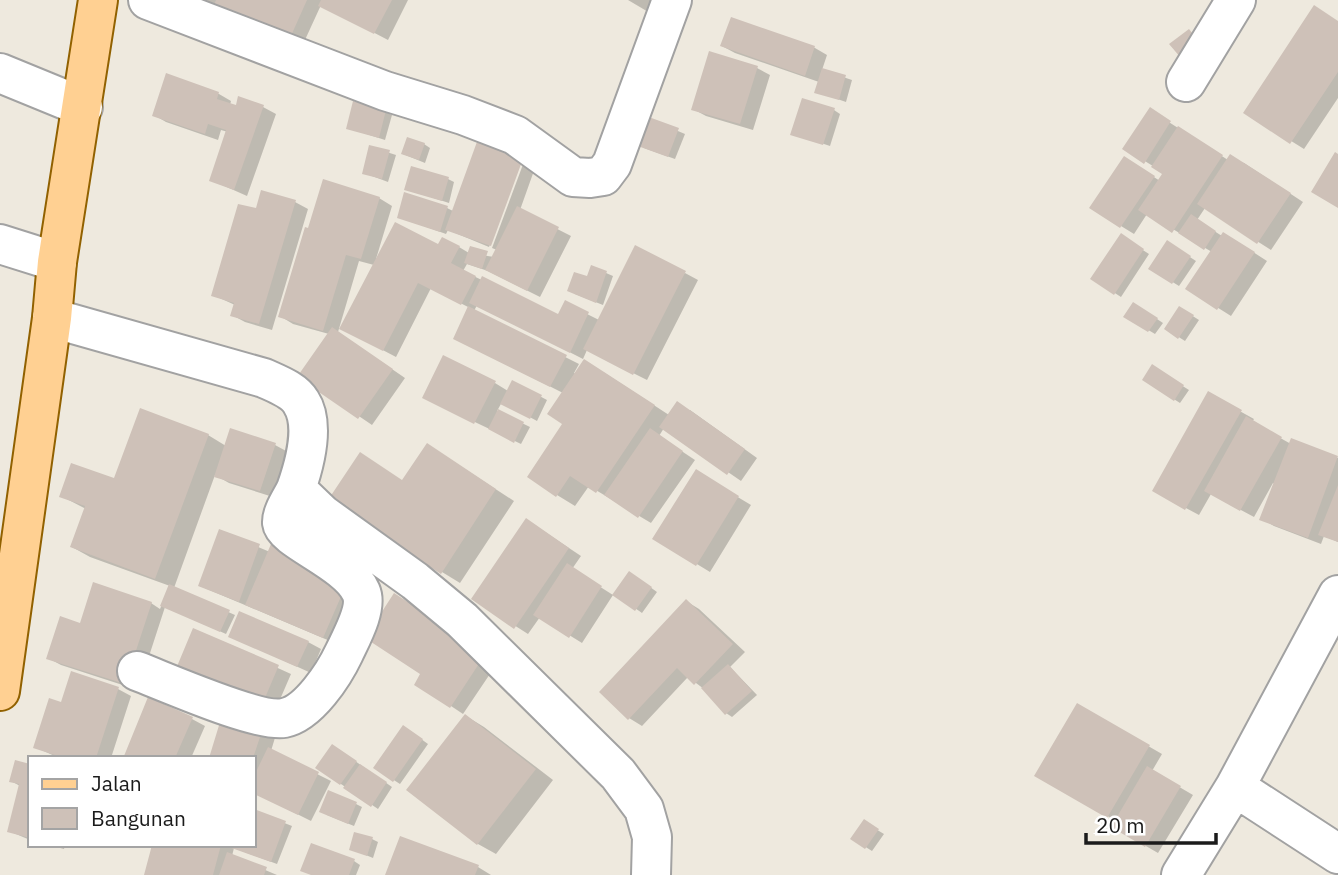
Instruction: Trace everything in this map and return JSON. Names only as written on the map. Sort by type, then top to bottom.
[{"type":"main road","points":[[0,691],[52,318],[57,262],[98,0]]},
{"type":"street","points":[[148,0],[373,87],[463,115],[515,135],[573,177],[590,178],[604,176],[612,164],[671,0]]},
{"type":"street","points":[[1186,82],[1236,0]]},
{"type":"street","points":[[0,73],[83,107]]},
{"type":"street","points":[[0,244],[57,262]]},
{"type":"street","points":[[52,318],[264,378],[286,388],[301,402],[307,421],[308,443],[304,467],[282,520],[283,528],[290,536],[326,556],[354,579],[363,596],[359,621],[335,673],[301,711],[283,718],[255,716],[137,671]]},
{"type":"street","points":[[296,489],[323,514],[415,581],[462,620],[618,774],[644,809],[652,837],[651,875]]},
{"type":"street","points":[[1181,875],[1235,787],[1338,595]]},
{"type":"street","points":[[1235,787],[1338,854]]},
{"type":"building","points":[[216,0],[307,0],[286,47],[211,12]]},
{"type":"building","points":[[321,0],[392,0],[374,34],[318,6]]},
{"type":"building","points":[[1314,5],[1338,21],[1338,72],[1290,144],[1243,113]]},
{"type":"building","points":[[731,17],[815,46],[805,76],[720,46]]},
{"type":"building","points":[[1189,29],[1200,43],[1181,58],[1169,44]]},
{"type":"building","points":[[709,51],[758,66],[740,124],[691,110]]},
{"type":"building","points":[[822,68],[846,75],[839,100],[814,93]]},
{"type":"building","points":[[166,73],[219,92],[217,99],[236,105],[238,96],[264,105],[234,190],[209,181],[226,130],[208,124],[205,134],[152,116]]},
{"type":"building","points":[[802,98],[835,108],[823,145],[790,135]]},
{"type":"building","points":[[353,101],[386,110],[379,138],[346,129]]},
{"type":"building","points":[[1150,107],[1171,121],[1144,164],[1122,149]]},
{"type":"building","points":[[646,116],[679,128],[668,157],[635,145]]},
{"type":"building","points":[[1178,126],[1223,155],[1172,233],[1138,210],[1162,174],[1151,167]]},
{"type":"building","points":[[407,137],[425,143],[419,160],[401,154]]},
{"type":"building","points":[[478,139],[524,156],[491,246],[445,230]]},
{"type":"building","points":[[369,145],[390,150],[382,179],[362,174]]},
{"type":"building","points":[[1335,152],[1338,154],[1338,208],[1311,192]]},
{"type":"building","points":[[1230,154],[1291,193],[1257,244],[1197,204]]},
{"type":"building","points":[[1124,156],[1155,176],[1120,228],[1089,208]]},
{"type":"building","points":[[411,166],[449,177],[442,201],[404,190]]},
{"type":"building","points":[[323,179],[380,197],[361,259],[346,255],[323,331],[278,317],[305,227],[308,228]]},
{"type":"building","points":[[261,190],[296,200],[259,324],[230,316],[234,303],[211,296],[238,204],[256,208]]},
{"type":"building","points":[[404,192],[448,206],[440,232],[397,218]]},
{"type":"building","points":[[517,206],[559,227],[527,291],[485,270]]},
{"type":"building","points":[[1191,214],[1216,231],[1204,250],[1178,233]]},
{"type":"building","points":[[395,222],[438,244],[442,237],[460,246],[451,263],[476,276],[461,305],[418,283],[383,351],[339,329]]},
{"type":"building","points":[[1223,232],[1255,252],[1217,310],[1185,289]]},
{"type":"building","points":[[1121,233],[1144,249],[1114,295],[1090,279]]},
{"type":"building","points":[[1167,240],[1191,256],[1172,284],[1148,269]]},
{"type":"building","points":[[635,245],[686,271],[633,375],[583,349]]},
{"type":"building","points":[[470,246],[488,251],[482,269],[464,263]]},
{"type":"building","points":[[591,265],[607,271],[596,303],[567,291],[574,272],[587,276]]},
{"type":"building","points":[[482,276],[558,314],[565,300],[589,312],[570,353],[469,303]]},
{"type":"building","points":[[1133,302],[1158,318],[1148,332],[1123,317]]},
{"type":"building","points":[[468,306],[567,355],[550,387],[453,339]]},
{"type":"building","points":[[1179,306],[1194,315],[1178,339],[1164,329]]},
{"type":"building","points":[[332,327],[393,369],[358,419],[297,377]]},
{"type":"building","points":[[443,355],[496,381],[474,424],[422,398]]},
{"type":"building","points":[[584,359],[655,405],[596,493],[570,476],[556,497],[527,477],[562,424],[547,414]]},
{"type":"building","points":[[1152,364],[1184,385],[1174,401],[1142,380]]},
{"type":"building","points":[[512,380],[542,395],[530,419],[500,404]]},
{"type":"building","points":[[1208,391],[1242,410],[1185,510],[1152,491]]},
{"type":"building","points":[[677,401],[745,449],[727,475],[659,427]]},
{"type":"building","points":[[140,408],[209,434],[155,579],[70,547],[85,506],[59,497],[71,463],[114,478]]},
{"type":"building","points":[[498,409],[524,422],[514,443],[488,429]]},
{"type":"building","points":[[1246,416],[1282,437],[1240,511],[1204,491]]},
{"type":"building","points":[[230,428],[276,443],[260,491],[214,477]]},
{"type":"building","points":[[650,428],[683,451],[638,518],[604,495]]},
{"type":"building","points":[[1291,438],[1338,456],[1308,538],[1259,520]]},
{"type":"building","points":[[427,443],[496,489],[441,574],[328,500],[360,452],[402,480]]},
{"type":"building","points":[[696,469],[739,496],[696,566],[652,539]]},
{"type":"building","points":[[1338,485],[1338,542],[1318,535]]},
{"type":"building","points":[[526,518],[569,548],[514,629],[471,599]]},
{"type":"building","points":[[219,529],[260,544],[239,602],[198,586]]},
{"type":"building","points":[[271,544],[349,578],[323,638],[245,605]]},
{"type":"building","points":[[567,563],[602,586],[569,638],[533,615]]},
{"type":"building","points":[[629,571],[652,587],[635,611],[612,595]]},
{"type":"building","points":[[93,582],[152,602],[125,684],[46,659],[60,616],[80,623]]},
{"type":"building","points":[[169,584],[230,610],[220,632],[160,606]]},
{"type":"building","points":[[394,593],[486,653],[450,708],[414,685],[420,674],[365,638]]},
{"type":"building","points":[[686,599],[733,644],[694,685],[677,668],[628,720],[599,692]]},
{"type":"building","points":[[239,611],[309,641],[297,667],[228,637]]},
{"type":"building","points":[[193,628],[279,665],[259,712],[173,676]]},
{"type":"building","points":[[728,664],[752,691],[725,715],[701,688]]},
{"type":"building","points":[[71,671],[119,687],[97,756],[58,756],[33,748],[49,698],[61,702]]},
{"type":"building","points":[[148,697],[193,717],[176,756],[124,756]]},
{"type":"building","points":[[1077,703],[1150,745],[1107,818],[1034,776]]},
{"type":"building","points":[[224,709],[265,722],[254,756],[210,756]]},
{"type":"building","points":[[465,714],[536,769],[477,845],[406,790]]},
{"type":"building","points":[[403,725],[423,739],[393,782],[373,768]]},
{"type":"building","points":[[332,744],[357,761],[340,785],[315,768]]},
{"type":"building","points":[[268,747],[319,772],[298,815],[256,795],[256,772]]},
{"type":"building","points":[[15,760],[28,763],[28,837],[7,832],[19,784],[9,782]]},
{"type":"building","points":[[360,764],[387,782],[371,807],[343,788]]},
{"type":"building","points":[[1147,766],[1181,786],[1145,847],[1111,827]]},
{"type":"building","points":[[328,790],[357,802],[348,824],[319,812]]},
{"type":"building","points":[[256,810],[286,821],[271,862],[229,847],[256,847]]},
{"type":"building","points":[[864,819],[879,829],[865,849],[850,839]]},
{"type":"building","points":[[354,832],[373,837],[367,856],[349,850]]},
{"type":"building","points":[[400,836],[479,865],[475,875],[385,875]]},
{"type":"building","points":[[311,843],[355,859],[349,875],[311,875],[300,871]]},
{"type":"building","points":[[151,847],[220,847],[213,875],[144,875]]},
{"type":"building","points":[[227,852],[267,867],[264,875],[219,875]]}]
